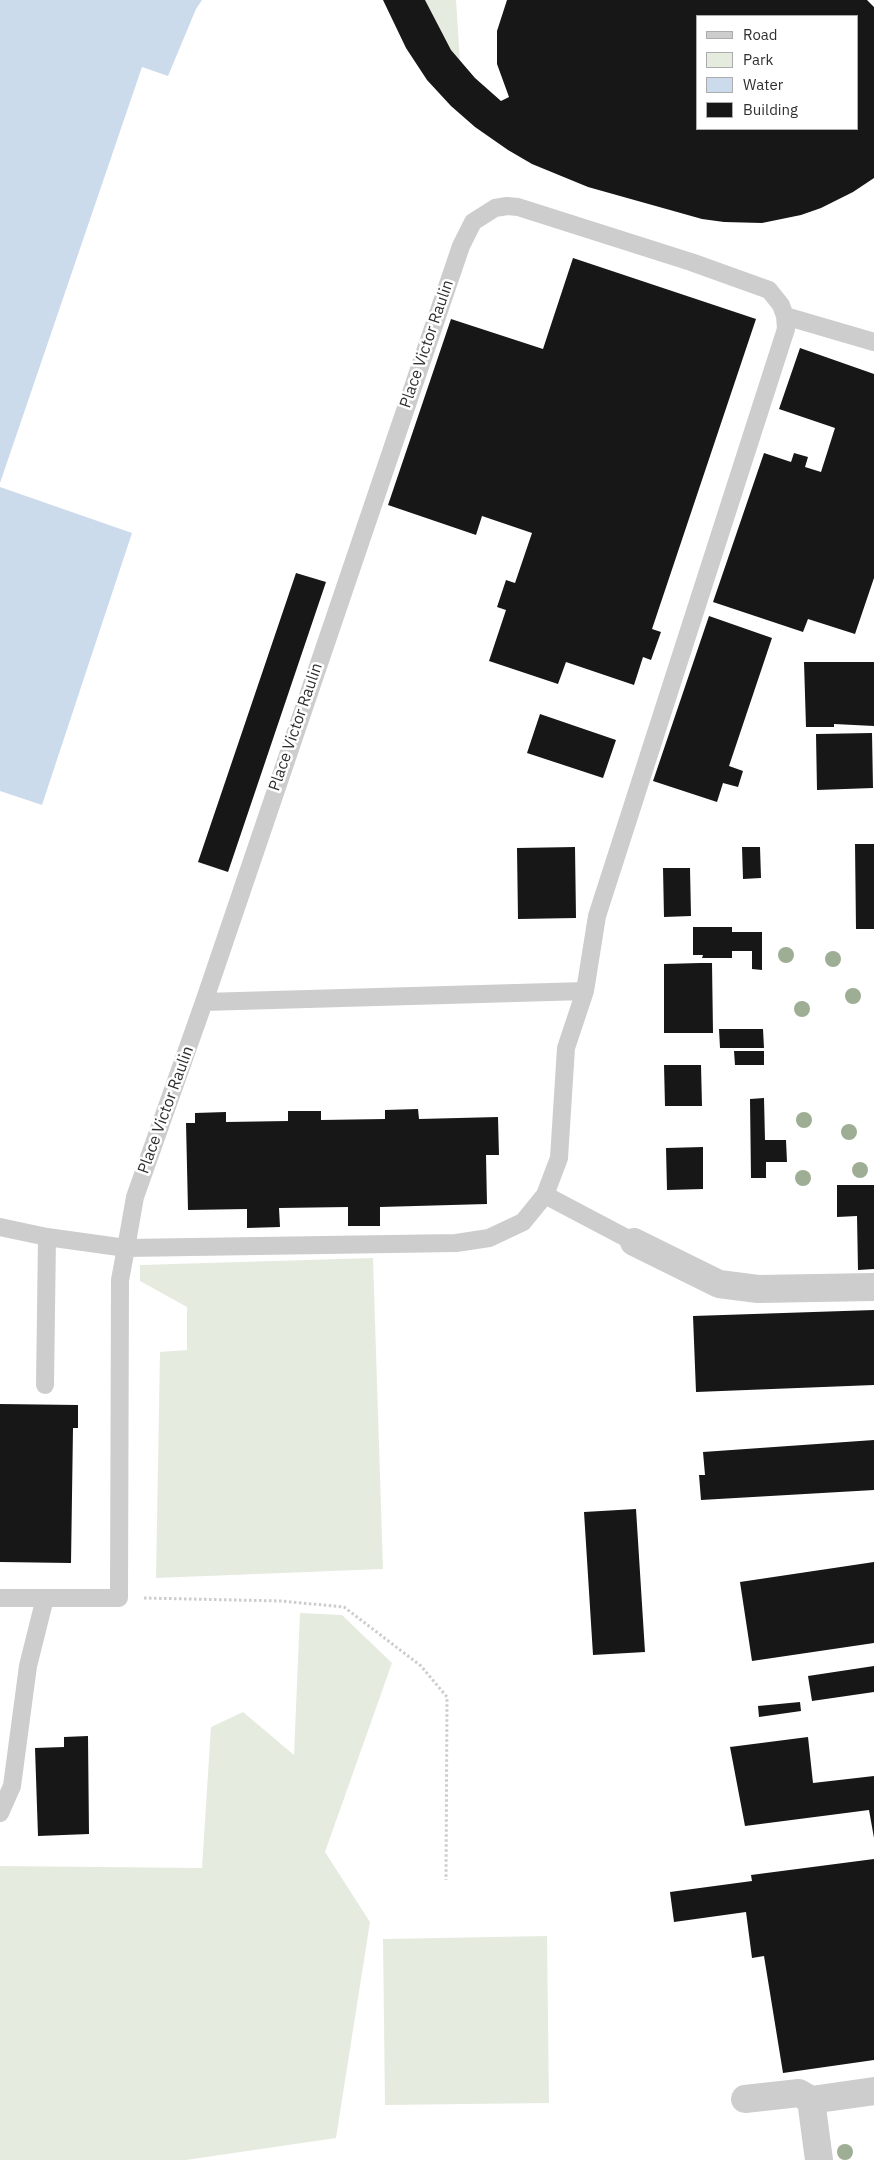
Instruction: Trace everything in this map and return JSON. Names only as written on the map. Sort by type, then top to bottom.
[{"type":"street","points":[[634,1242],[719,1284],[758,1289],[874,1286]]},
{"type":"street","points":[[744,2099],[799,2093],[811,2100],[874,2091]]},
{"type":"street","points":[[811,2100],[819,2160]]},
{"type":"lane","name":"Place Victor Raulin","points":[[119,1598],[120,1280],[135,1197],[204,1002],[466,231],[473,222],[495,208],[518,207],[691,262],[769,290],[781,305],[785,316]]},
{"type":"lane","points":[[0,1226],[47,1237],[126,1248],[456,1243],[489,1238],[522,1222],[545,1195],[559,1158],[566,1048],[585,991],[597,916],[786,329],[785,316],[874,342]]},
{"type":"lane","points":[[204,1002],[585,991]]},
{"type":"lane","points":[[545,1195],[634,1242]]},
{"type":"lane","points":[[45,1385],[47,1237]]},
{"type":"lane","points":[[0,1598],[119,1598]]},
{"type":"lane","points":[[0,1813],[12,1786],[28,1666],[45,1598]]},
{"type":"path","points":[[119,1598],[281,1601],[344,1607],[421,1666],[447,1697],[446,1880]]},
{"type":"green space","points":[[425,0],[456,0],[460,61],[451,50]]},
{"type":"green space","points":[[373,1258],[383,1569],[156,1578],[160,1352],[187,1350],[187,1307],[140,1281],[140,1265]]},
{"type":"green space","points":[[300,1613],[342,1615],[392,1663],[325,1852],[370,1922],[336,2138],[186,2160],[0,2160],[0,1866],[202,1868],[211,1727],[243,1712],[294,1755]]},
{"type":"green space","points":[[547,1936],[549,2103],[385,2105],[383,1939]]},
{"type":"water","points":[[0,0],[202,0],[196,9],[168,76],[142,67],[0,483]]},
{"type":"water","points":[[0,487],[132,533],[42,805],[0,791]]},
{"type":"building","points":[[383,0],[425,0],[451,50],[475,78],[501,101],[509,97],[497,64],[497,31],[507,0],[867,0],[874,7],[874,178],[853,192],[821,208],[801,215],[762,223],[724,222],[702,219],[588,187],[532,164],[475,127],[451,106],[427,80],[406,48]]},
{"type":"building","points":[[573,258],[756,319],[652,629],[661,632],[651,660],[643,657],[634,685],[566,662],[558,684],[489,661],[506,610],[497,607],[506,580],[515,583],[532,533],[482,516],[476,535],[388,505],[451,319],[543,349]]},
{"type":"building","points":[[800,348],[874,374],[874,578],[855,634],[808,619],[803,632],[713,602],[764,453],[791,462],[794,453],[808,457],[805,467],[821,472],[835,428],[779,409]]},
{"type":"building","points":[[296,573],[326,582],[228,872],[198,862]]},
{"type":"building","points":[[709,616],[772,638],[729,766],[743,771],[738,787],[723,783],[717,802],[653,781]]},
{"type":"building","points":[[804,662],[874,662],[874,726],[834,724],[834,727],[806,727]]},
{"type":"building","points":[[540,714],[616,740],[603,778],[527,753]]},
{"type":"building","points":[[872,733],[873,788],[817,790],[816,734]]},
{"type":"building","points":[[855,844],[874,844],[874,929],[856,929]]},
{"type":"building","points":[[575,847],[576,918],[518,919],[517,848]]},
{"type":"building","points":[[742,847],[760,847],[761,878],[743,879]]},
{"type":"building","points":[[663,868],[690,868],[691,916],[664,917]]},
{"type":"building","points":[[693,927],[732,927],[732,932],[762,932],[762,970],[752,969],[752,951],[732,951],[732,958],[702,958],[703,955],[693,955]]},
{"type":"building","points":[[712,963],[713,1033],[664,1033],[664,964]]},
{"type":"building","points":[[719,1029],[763,1029],[764,1048],[720,1048]]},
{"type":"building","points":[[734,1051],[764,1051],[764,1065],[735,1065]]},
{"type":"building","points":[[664,1065],[701,1065],[702,1106],[665,1106]]},
{"type":"building","points":[[764,1098],[765,1140],[786,1140],[787,1162],[766,1162],[766,1178],[751,1178],[750,1099]]},
{"type":"building","points":[[418,1109],[419,1119],[498,1117],[499,1155],[486,1155],[487,1204],[380,1207],[380,1226],[348,1226],[348,1207],[279,1208],[280,1227],[247,1228],[247,1209],[188,1210],[186,1123],[195,1123],[195,1113],[226,1112],[226,1122],[288,1121],[288,1111],[321,1111],[321,1120],[385,1119],[385,1110]]},
{"type":"building","points":[[703,1147],[703,1189],[667,1190],[666,1148]]},
{"type":"building","points":[[837,1185],[874,1185],[874,1269],[858,1270],[857,1216],[837,1217]]},
{"type":"building","points":[[874,1310],[874,1385],[696,1392],[693,1316]]},
{"type":"building","points":[[0,1404],[78,1405],[78,1428],[73,1428],[71,1563],[0,1562]]},
{"type":"building","points":[[874,1440],[874,1490],[701,1500],[699,1475],[705,1475],[703,1452]]},
{"type":"building","points":[[636,1509],[645,1652],[593,1655],[584,1512]]},
{"type":"building","points":[[874,1562],[874,1643],[752,1661],[740,1582]]},
{"type":"building","points":[[874,1666],[874,1692],[812,1701],[808,1676]]},
{"type":"building","points":[[800,1702],[801,1711],[759,1717],[758,1706]]},
{"type":"building","points":[[88,1736],[89,1834],[38,1836],[35,1748],[64,1747],[64,1737]]},
{"type":"building","points":[[808,1737],[813,1783],[874,1776],[874,1838],[869,1810],[745,1826],[730,1747]]},
{"type":"building","points":[[874,1859],[874,2060],[783,2073],[764,1956],[752,1958],[746,1912],[674,1922],[670,1892],[752,1881],[751,1875]]}]
